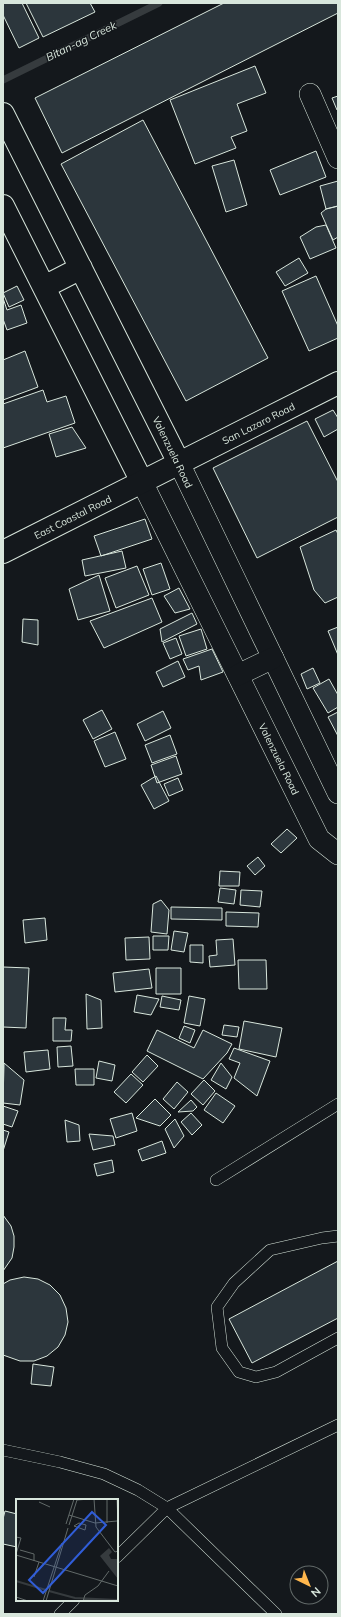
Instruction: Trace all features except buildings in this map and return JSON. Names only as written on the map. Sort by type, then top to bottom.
[{"type":"street","points":[[310,94],[338,158]]},
{"type":"street","name":"Valenzuela Road","points":[[4,116],[179,463],[338,792]]},
{"type":"street","name":"Valenzuela Road","points":[[3,206],[319,839],[338,854]]},
{"type":"street","points":[[44,287],[81,268]]},
{"type":"street","name":"San Lazaro Road","points":[[142,482],[338,383]]},
{"type":"street","name":"East Coastal Road","points":[[3,552],[142,482]]},
{"type":"street","points":[[238,675],[273,658]]},
{"type":"lane","points":[[216,1180],[338,1104]]},
{"type":"lane","points":[[338,1236],[322,1238],[270,1250],[234,1283],[217,1307],[222,1348],[239,1372],[256,1377],[276,1372],[338,1338]]},
{"type":"lane","points":[[118,1556],[167,1508],[338,1425]]},
{"type":"lane","points":[[3,1450],[60,1462],[104,1474],[138,1490],[167,1508],[276,1614]]},
{"type":"lane","points":[[60,1614],[73,1601]]},
{"type":"waterway","name":"Bitan-ag Creek","points":[[3,80],[159,3]]}]
